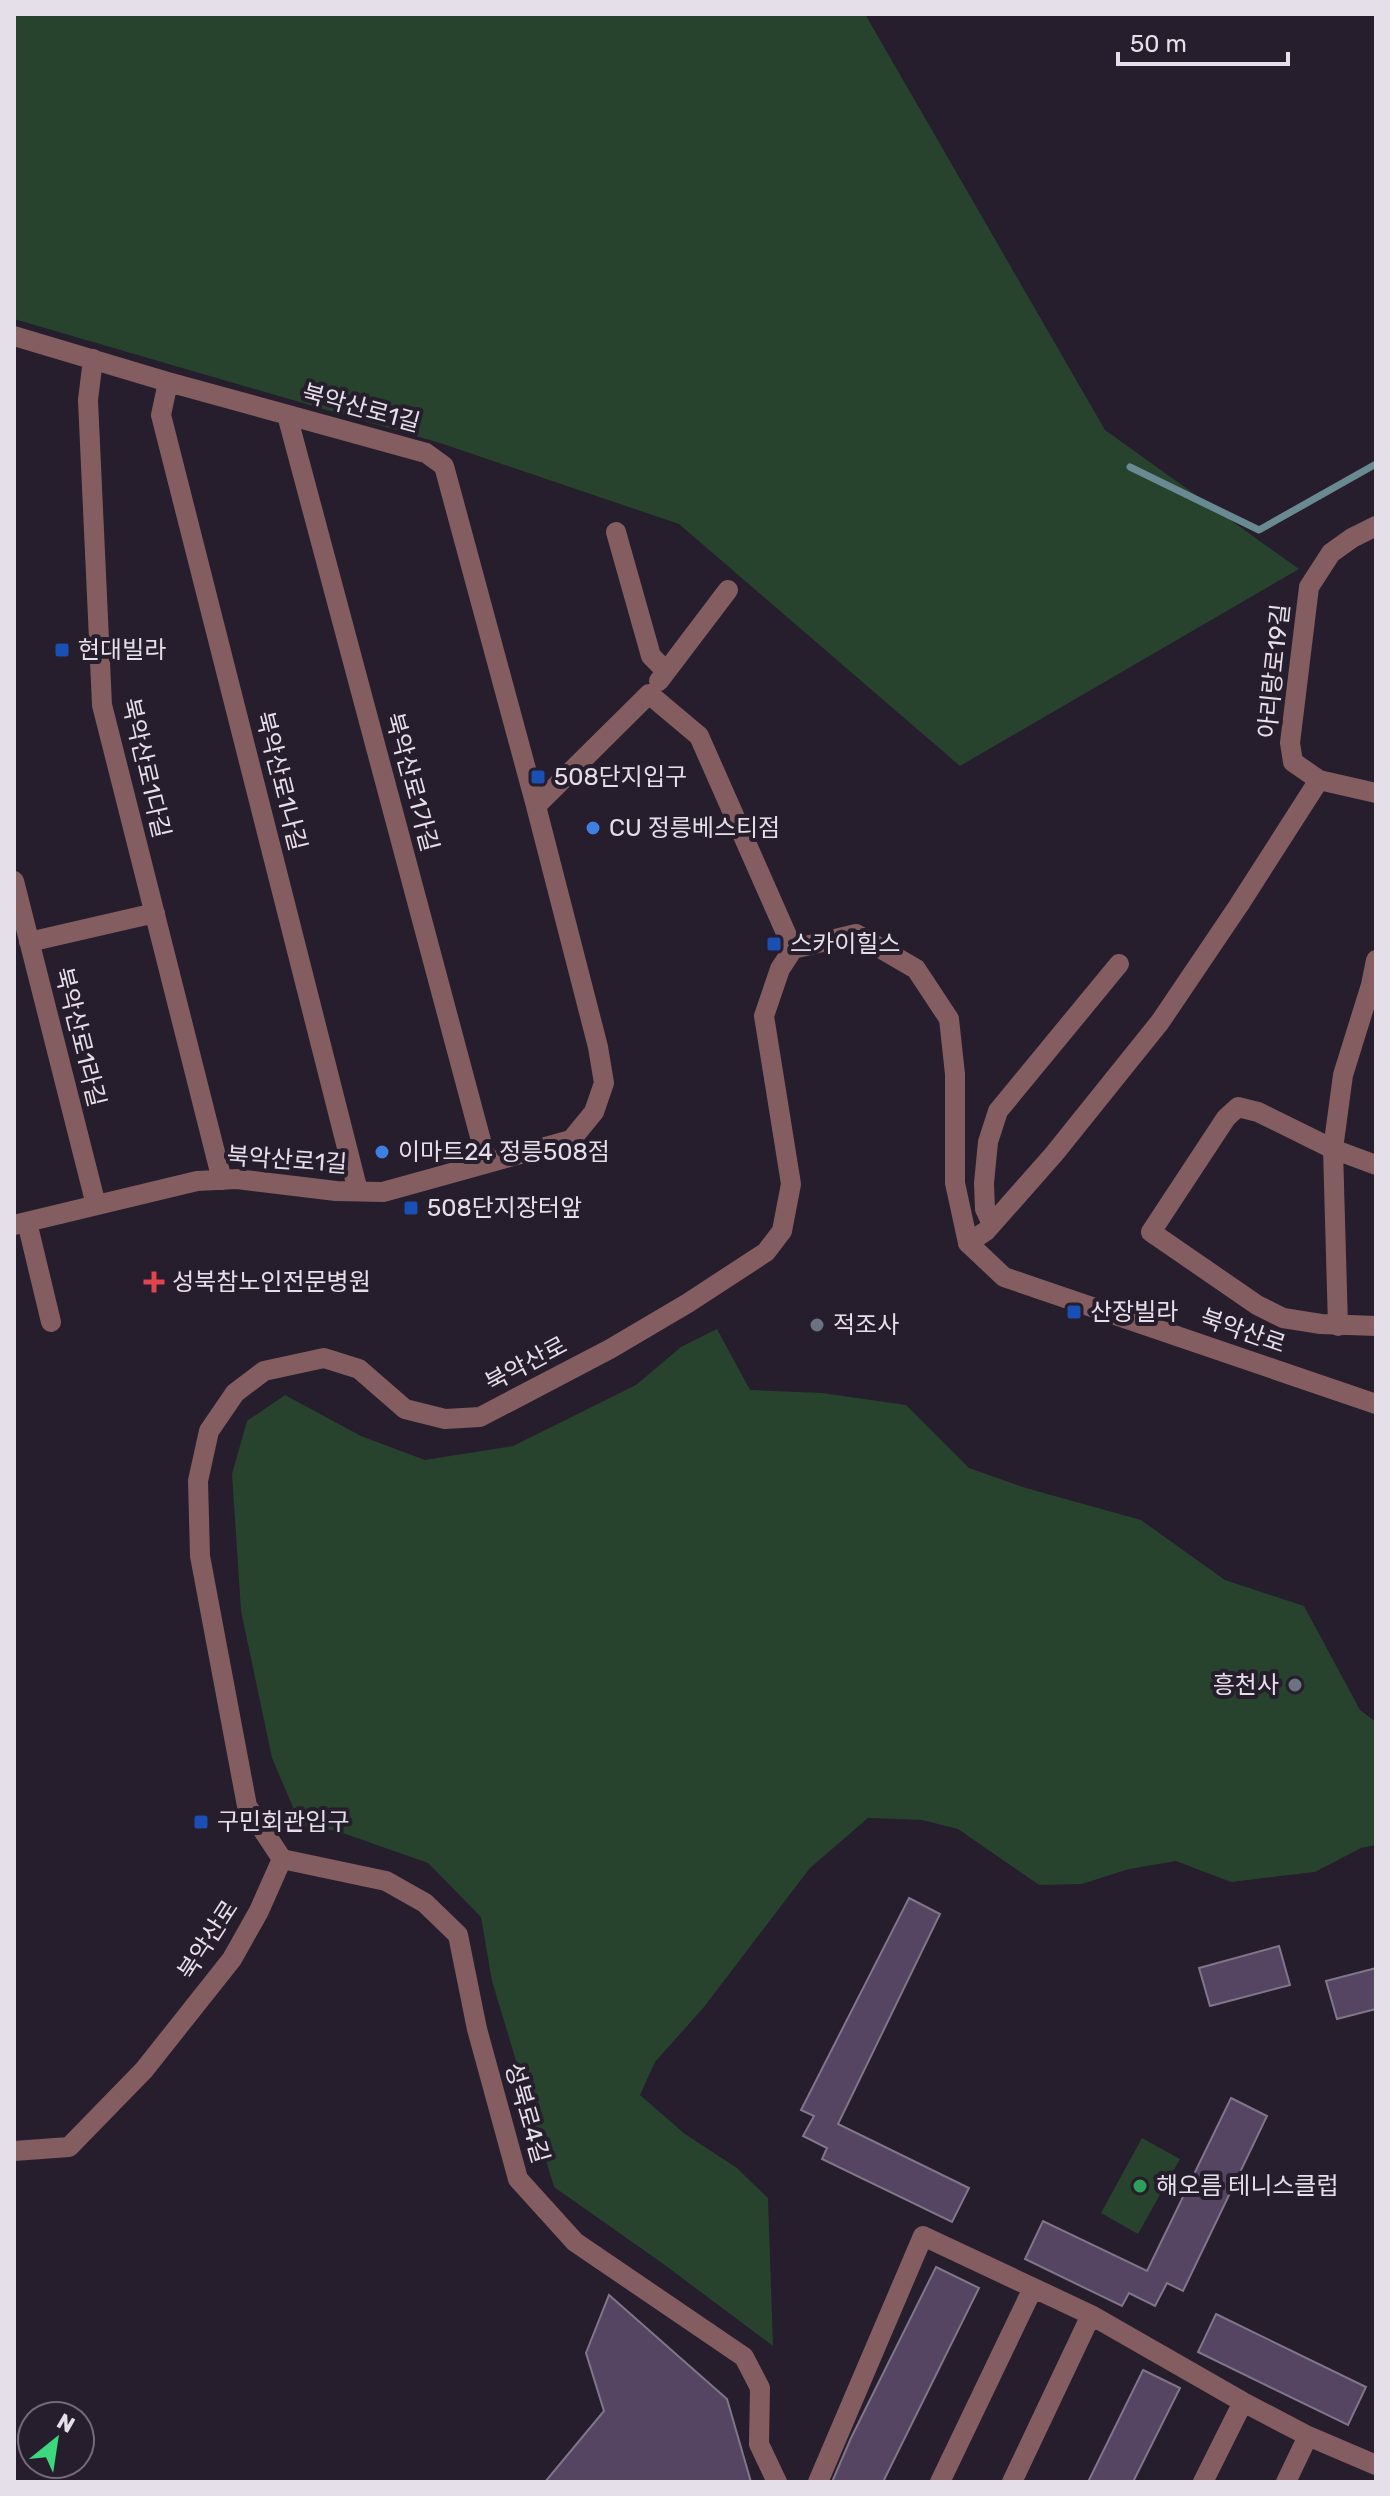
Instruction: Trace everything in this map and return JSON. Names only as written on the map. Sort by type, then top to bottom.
[{"type":"street","name":"북악산로1길","points":[[14,336],[426,453],[444,466],[536,806],[598,1047],[604,1083],[594,1112],[571,1140],[383,1192],[237,1179],[197,1181],[21,1223],[51,1322]]},
{"type":"street","name":"북악산로1다길","points":[[93,359],[88,400],[102,705],[222,1180]]},
{"type":"street","name":"북악산로1나길","points":[[168,382],[161,415],[358,1191]]},
{"type":"street","name":"북악산로1가길","points":[[287,415],[487,1163]]},
{"type":"street","name":"아리랑로19길","points":[[1319,780],[1293,762],[1290,743],[1309,587],[1331,553],[1376,526]]},
{"type":"street","points":[[616,532],[651,656],[666,671]]},
{"type":"street","points":[[536,806],[649,694],[728,590]]},
{"type":"street","points":[[649,694],[699,736],[793,949],[856,934],[916,969],[949,1019],[955,1074],[955,1183],[968,1243],[992,1224],[1054,1154],[1160,1022],[1319,780],[1376,793]]},
{"type":"street","name":"북악산로1라길","points":[[14,881],[96,1205]]},
{"type":"street","points":[[29,942],[155,913]]},
{"type":"street","name":"북악산로","points":[[14,2151],[69,2147],[144,2070],[232,1959],[259,1911],[282,1859],[247,1806],[200,1556],[198,1481],[209,1431],[235,1393],[264,1371],[324,1358],[359,1369],[405,1409],[445,1419],[480,1417],[623,1341],[766,1252],[782,1231],[791,1184],[764,1016],[780,969],[793,949]]},
{"type":"street","points":[[1338,1326],[1333,1149],[1343,1075],[1376,963]]},
{"type":"street","points":[[992,1224],[985,1209],[984,1183],[988,1142],[998,1111],[1119,964]]},
{"type":"street","points":[[1376,1165],[1333,1149],[1258,1112],[1238,1107],[1226,1118],[1151,1232],[1257,1305],[1283,1318],[1338,1326],[1376,1326]]},
{"type":"street","name":"북악산로","points":[[968,1243],[1004,1277],[1376,1404]]},
{"type":"street","name":"성북로4길","points":[[282,1859],[386,1881],[425,1903],[458,1935],[477,2029],[518,2179],[575,2242],[744,2357],[760,2388],[759,2444],[777,2482]]},
{"type":"street","points":[[818,2482],[923,2236],[1091,2315],[1243,2402],[1308,2436],[1376,2465]]},
{"type":"street","points":[[940,2482],[1033,2288]]},
{"type":"street","points":[[1012,2482],[1091,2315]]},
{"type":"street","points":[[1203,2482],[1243,2402]]},
{"type":"street","points":[[1286,2482],[1308,2436]]},
{"type":"green space","points":[[14,14],[865,14],[1105,430],[1299,569],[960,766],[679,524],[440,443],[14,319]]},
{"type":"green space","points":[[717,1329],[750,1390],[822,1393],[906,1405],[969,1468],[1026,1488],[1141,1520],[1225,1580],[1304,1606],[1360,1710],[1376,1722],[1376,1845],[1361,1848],[1315,1872],[1231,1882],[1176,1861],[1129,1869],[1082,1884],[1039,1885],[958,1829],[922,1820],[868,1818],[810,1868],[704,2007],[655,2062],[640,2095],[685,2134],[737,2168],[768,2198],[773,2346],[554,2187],[492,1981],[481,1917],[428,1863],[337,1831],[301,1826],[272,1758],[241,1611],[232,1474],[247,1421],[285,1395],[361,1436],[425,1460],[513,1446],[636,1385],[681,1347]]},
{"type":"green space","name":"해오름 테니스클럽","points":[[1142,2138],[1180,2159],[1138,2234],[1101,2213]]},
{"type":"building","points":[[909,1898],[940,1914],[838,2124],[969,2188],[952,2222],[822,2159],[827,2148],[803,2136],[814,2116],[801,2110]]},
{"type":"building","points":[[1279,1946],[1290,1985],[1210,2006],[1199,1968]]},
{"type":"building","points":[[1376,1968],[1376,2009],[1337,2019],[1326,1981]]},
{"type":"building","points":[[1231,2098],[1267,2116],[1183,2291],[1167,2283],[1155,2306],[1129,2293],[1122,2306],[1025,2259],[1043,2221],[1147,2271]]},
{"type":"building","points":[[936,2267],[979,2288],[883,2482],[832,2482],[851,2438]]},
{"type":"building","points":[[609,2295],[727,2399],[751,2482],[545,2482],[604,2411],[586,2353]]},
{"type":"building","points":[[1216,2314],[1366,2387],[1348,2425],[1198,2352]]},
{"type":"building","points":[[1143,2370],[1180,2388],[1133,2482],[1088,2482]]},
{"type":"waterway","points":[[1130,467],[1259,530],[1376,464]]},
{"type":"place","name":"현대빌라","points":[[62,650]]},
{"type":"place","name":"508단지입구","points":[[538,777]]},
{"type":"place","name":"CU 정릉베스티점","points":[[593,828]]},
{"type":"place","name":"스카이힐스","points":[[774,944]]},
{"type":"place","name":"이마트24 정릉508점","points":[[382,1152]]},
{"type":"place","name":"508단지장터앞","points":[[411,1208]]},
{"type":"place","name":"성북참노인전문병원","points":[[154,1282]]},
{"type":"place","name":"산장빌라","points":[[1074,1312]]},
{"type":"place","name":"적조사","points":[[817,1325]]},
{"type":"place","name":"흥천사","points":[[1295,1685]]},
{"type":"place","name":"구민회관입구","points":[[201,1822]]},
{"type":"place","name":"해오름 테니스클럽","points":[[1140,2186]]}]
